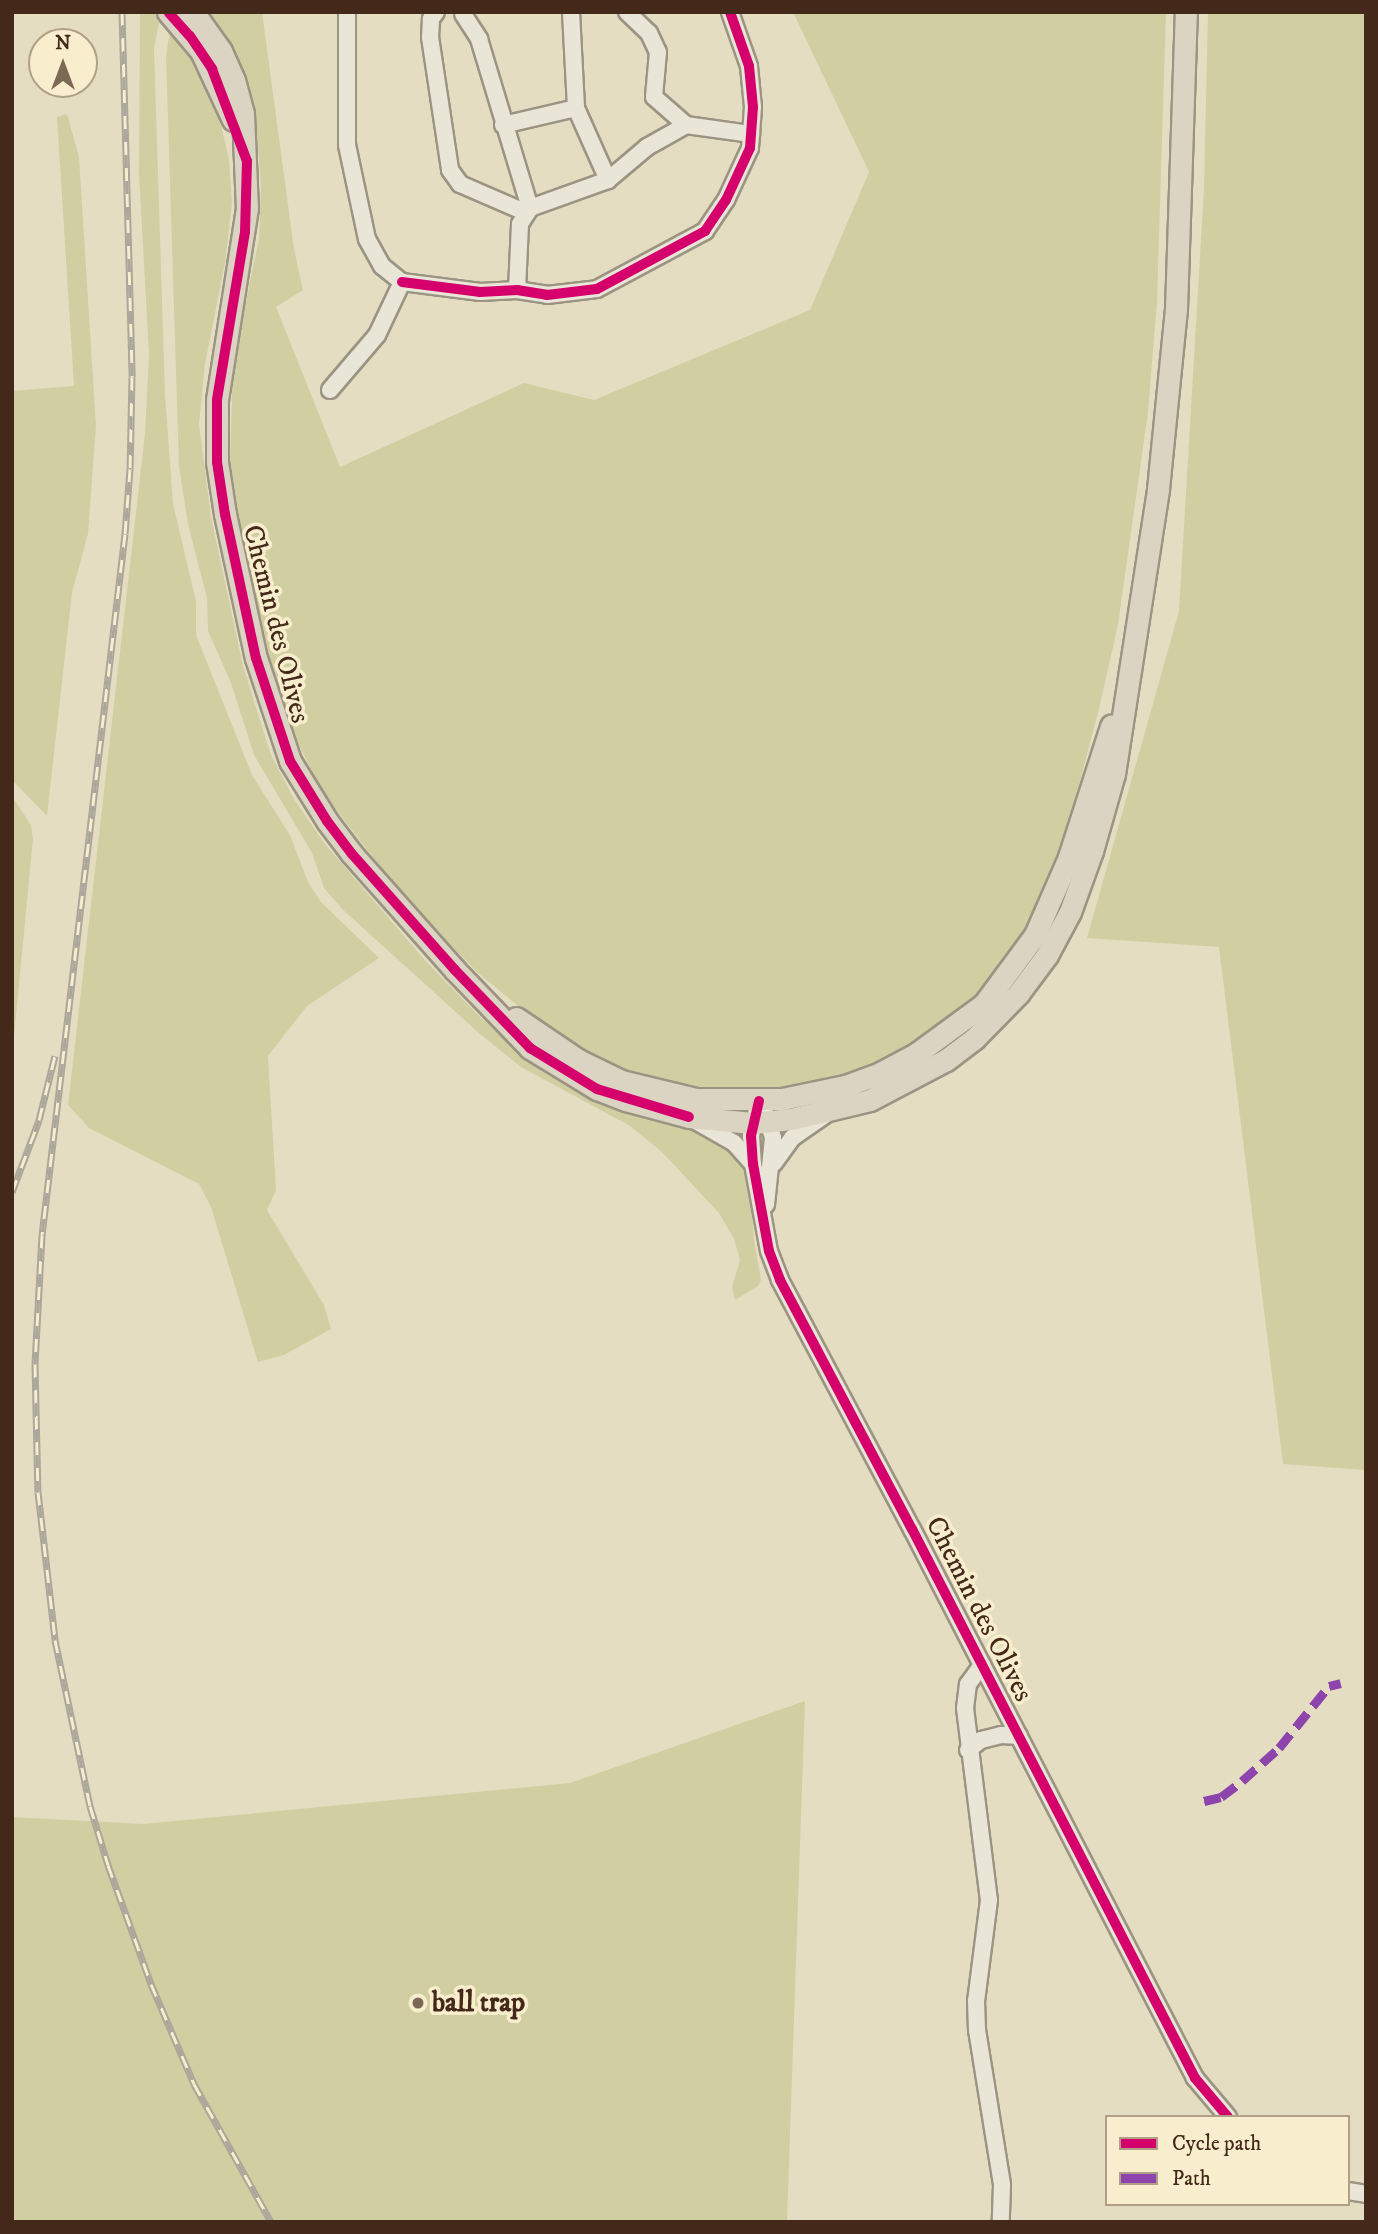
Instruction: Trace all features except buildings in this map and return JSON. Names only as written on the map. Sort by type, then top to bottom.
[{"type":"main road","points":[[761,1123],[830,1111],[880,1096],[946,1060],[998,1017],[1046,955],[1070,912],[1092,851],[1114,774],[1129,668],[1149,563],[1171,373],[1181,223],[1186,12]]},
{"type":"main road","name":"Chemin des Olives","points":[[177,14],[214,39],[239,96],[247,162],[245,232],[220,371],[216,434],[225,514],[256,658],[276,726],[304,788],[352,854],[454,969],[530,1048],[597,1089],[689,1117],[761,1123]]},
{"type":"main road","name":"Chemin des Olives","points":[[177,14],[212,69],[247,162]]},
{"type":"main road","points":[[759,1101],[813,1094],[880,1073],[916,1054],[984,1004],[1035,935],[1054,898],[1129,668]]},
{"type":"main road","name":"Chemin des Olives","points":[[454,969],[543,1038],[621,1081],[695,1099],[759,1101]]},
{"type":"street","name":"Chemin des Olives","points":[[199,12],[214,39]]},
{"type":"street","points":[[347,12],[347,145],[366,239],[382,265],[402,282],[480,292],[516,290],[547,295],[597,289],[705,231],[726,200],[750,148],[753,107],[749,66],[730,12]]},
{"type":"street","points":[[436,12],[431,19],[430,37],[450,170],[460,184],[528,211]]},
{"type":"street","points":[[571,12],[576,108],[608,180]]},
{"type":"street","points":[[627,12],[649,33],[658,52],[653,97],[686,125],[751,134]]},
{"type":"street","points":[[462,13],[479,39],[528,211]]},
{"type":"street","points":[[503,125],[576,108]]},
{"type":"street","points":[[516,290],[520,223],[528,211],[608,180],[647,147],[686,125]]},
{"type":"street","points":[[330,390],[377,335],[402,282]]},
{"type":"street","name":"Chemin des Olives","points":[[759,1101],[761,1123],[753,1164],[769,1251],[780,1280],[1195,2078],[1226,2115]]},
{"type":"street","points":[[771,1169],[792,1138],[830,1111]]},
{"type":"street","name":"Chemin des Olives","points":[[689,1117],[734,1143],[753,1164]]},
{"type":"street","name":"Chemin des Olives","points":[[761,1123],[772,1138],[764,1218]]},
{"type":"street","points":[[982,1665],[968,1684],[965,1708],[968,1750],[988,1889],[975,2001],[977,2030],[1002,2185],[1001,2222]]},
{"type":"street","points":[[968,1750],[981,1740],[1001,1735],[1019,1736]]},
{"type":"shaded area","points":[[140,12],[161,13],[154,48],[165,394],[173,504],[196,601],[196,635],[252,775],[290,835],[308,882],[321,902],[379,958],[307,1006],[268,1056],[276,1190],[267,1210],[324,1305],[331,1329],[284,1355],[258,1362],[211,1207],[199,1184],[89,1128],[68,1105],[145,434],[149,354],[139,173]]},
{"type":"shaded area","points":[[207,12],[262,12],[294,249],[303,290],[276,307],[340,467],[524,383],[594,400],[810,310],[869,172],[793,12],[1166,12],[1157,301],[1148,412],[1118,625],[1070,819],[1045,893],[1017,947],[981,992],[939,1030],[882,1063],[826,1083],[777,1092],[727,1095],[621,1074],[562,1042],[478,973],[406,900],[320,789],[293,732],[273,675],[240,525],[230,461],[233,365],[259,238],[261,186],[258,146],[245,85],[230,44]]},
{"type":"shaded area","points":[[1208,12],[1366,12],[1366,1470],[1283,1464],[1219,947],[1087,938],[1179,611],[1204,189]]},
{"type":"shaded area","points":[[171,25],[194,60],[216,105],[229,159],[232,203],[225,263],[205,364],[199,424],[211,517],[243,666],[271,755],[294,799],[325,844],[423,958],[479,1016],[517,1047],[698,1129],[740,1156],[750,1174],[754,1240],[761,1280],[758,1286],[735,1300],[732,1287],[740,1260],[734,1239],[719,1213],[662,1152],[630,1126],[521,1067],[480,1034],[341,908],[324,888],[312,853],[254,755],[231,683],[208,631],[207,598],[188,524],[179,467],[166,56]]},
{"type":"shaded area","points":[[67,114],[79,157],[96,426],[88,534],[72,593],[47,816],[12,780],[12,391],[74,386],[57,117]]},
{"type":"shaded area","points":[[12,796],[31,825],[33,839],[12,1057]]},
{"type":"shaded area","points":[[805,1701],[787,2222],[12,2222],[12,1817],[143,1824],[570,1783]]},
{"type":"railway","points":[[122,12],[132,377],[130,469],[125,534],[42,1235],[35,1364],[38,1492],[55,1640],[90,1806],[108,1865],[151,1984],[194,2084],[271,2222]]},
{"type":"railway","points":[[12,1192],[39,1120],[55,1056]]},
{"type":"marked path","points":[[1204,1801],[1221,1797],[1242,1781],[1279,1748],[1329,1686],[1341,1683]]},
{"type":"cycle path","points":[[402,282],[480,292],[517,290],[547,295],[597,289],[705,231],[726,200],[750,148],[753,107],[749,66],[730,12]]},
{"type":"cycle path","points":[[169,13],[190,36],[212,69],[247,161],[245,232],[217,400],[217,462],[225,514],[256,658],[290,761],[327,821],[352,854],[454,969],[530,1048],[597,1089],[689,1117]]},
{"type":"cycle path","points":[[759,1101],[751,1136],[753,1164],[769,1251],[780,1280],[912,1529],[1195,2078],[1226,2115]]},
{"type":"place","name":"ball trap","points":[[418,2003]]}]
